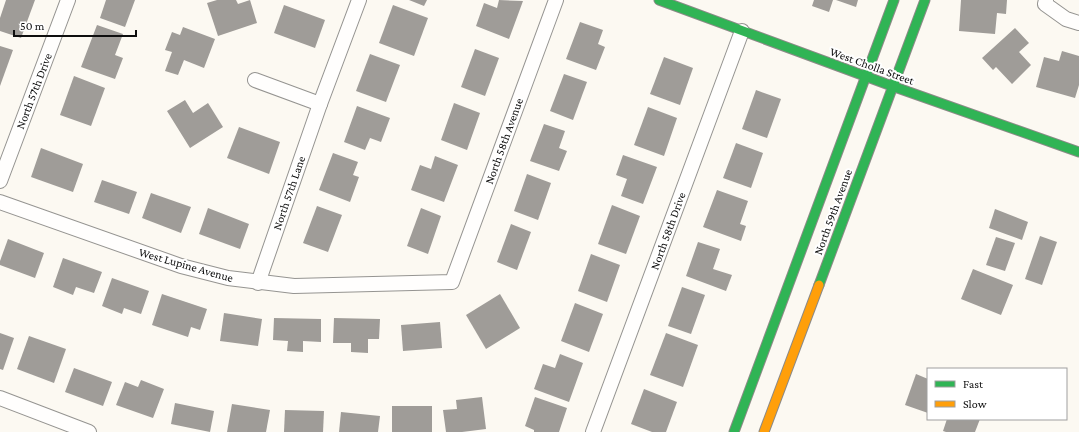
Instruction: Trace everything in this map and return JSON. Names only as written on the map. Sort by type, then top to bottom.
[{"type":"main road","name":"West Cholla Street","points":[[659,0],[892,86],[1079,152]]},
{"type":"main road","name":"North 59th Avenue","points":[[734,432],[894,0]]},
{"type":"main road","name":"North 59th Avenue","points":[[764,432],[925,0]]},
{"type":"street","name":"North 57th Drive","points":[[0,181],[68,0]]},
{"type":"street","name":"North 57th Lane","points":[[258,283],[320,104],[359,0]]},
{"type":"street","name":"North 58th Avenue","points":[[452,282],[556,0]]},
{"type":"street","points":[[1045,2],[1066,19],[1079,23]]},
{"type":"street","name":"North 58th Drive","points":[[594,432],[742,31]]},
{"type":"street","points":[[255,80],[320,104]]},
{"type":"street","name":"West Lupine Avenue","points":[[0,202],[181,266],[228,278],[258,283],[294,286],[452,282]]},
{"type":"street","points":[[0,398],[89,432]]},
{"type":"building","points":[[6,0],[35,0],[21,38],[0,31],[0,18]]},
{"type":"building","points":[[106,0],[135,0],[125,27],[100,18]]},
{"type":"building","points":[[217,0],[236,0],[238,4],[250,0],[257,23],[218,36],[207,3]]},
{"type":"building","points":[[409,0],[427,0],[424,6]]},
{"type":"building","points":[[499,0],[523,1],[509,39],[476,26],[484,3],[497,8]]},
{"type":"building","points":[[814,0],[833,0],[829,12],[812,6]]},
{"type":"building","points":[[836,0],[858,0],[856,7]]},
{"type":"building","points":[[961,0],[1007,0],[1006,14],[997,13],[995,34],[959,31]]},
{"type":"building","points":[[284,5],[325,20],[315,48],[274,33]]},
{"type":"building","points":[[393,5],[428,18],[414,56],[379,43]]},
{"type":"building","points":[[580,22],[603,30],[598,44],[605,47],[596,70],[566,59]]},
{"type":"building","points":[[97,25],[123,34],[115,55],[123,58],[115,79],[81,67]]},
{"type":"building","points":[[183,27],[215,39],[204,68],[184,60],[178,75],[165,71],[172,52],[165,50],[172,32],[180,35]]},
{"type":"building","points":[[1015,28],[1029,43],[1019,52],[1031,65],[1012,84],[996,67],[993,70],[982,58]]},
{"type":"building","points":[[0,46],[13,50],[0,86]]},
{"type":"building","points":[[475,49],[499,58],[485,96],[461,87]]},
{"type":"building","points":[[1062,51],[1079,56],[1079,85],[1075,98],[1036,87],[1044,57],[1059,61]]},
{"type":"building","points":[[370,54],[400,65],[386,102],[356,91]]},
{"type":"building","points":[[664,57],[693,68],[680,105],[650,94]]},
{"type":"building","points":[[564,74],[587,82],[573,120],[550,111]]},
{"type":"building","points":[[74,76],[105,88],[91,126],[60,115]]},
{"type":"building","points":[[756,90],[781,99],[767,138],[742,129]]},
{"type":"building","points":[[185,100],[193,113],[208,103],[223,127],[190,148],[167,111]]},
{"type":"building","points":[[454,103],[480,113],[467,150],[441,140]]},
{"type":"building","points":[[357,106],[390,118],[381,142],[370,138],[365,150],[344,142]]},
{"type":"building","points":[[648,107],[677,118],[664,156],[634,145]]},
{"type":"building","points":[[544,124],[565,131],[559,148],[567,151],[559,171],[530,161]]},
{"type":"building","points":[[239,127],[280,142],[269,174],[227,158]]},
{"type":"building","points":[[736,143],[763,153],[751,188],[723,178]]},
{"type":"building","points":[[41,148],[83,164],[73,192],[31,177]]},
{"type":"building","points":[[333,153],[358,162],[353,175],[359,177],[350,202],[319,190]]},
{"type":"building","points":[[623,155],[657,167],[643,204],[621,196],[627,179],[616,175]]},
{"type":"building","points":[[435,156],[458,165],[444,202],[411,190],[420,165],[431,169]]},
{"type":"building","points":[[527,174],[551,183],[538,220],[514,211]]},
{"type":"building","points":[[102,180],[137,192],[129,214],[94,202]]},
{"type":"building","points":[[717,190],[748,201],[740,224],[746,226],[741,241],[703,227]]},
{"type":"building","points":[[151,193],[191,207],[181,233],[142,218]]},
{"type":"building","points":[[612,205],[640,216],[626,254],[598,244]]},
{"type":"building","points":[[317,206],[342,215],[328,252],[303,243]]},
{"type":"building","points":[[208,208],[249,224],[240,249],[199,234]]},
{"type":"building","points":[[421,208],[441,216],[428,254],[407,246]]},
{"type":"building","points":[[995,209],[1028,222],[1022,240],[989,228]]},
{"type":"building","points":[[511,224],[531,232],[517,270],[497,262]]},
{"type":"building","points":[[1040,236],[1057,242],[1042,285],[1025,279]]},
{"type":"building","points":[[996,237],[1015,243],[1005,271],[986,265]]},
{"type":"building","points":[[8,239],[44,253],[35,278],[0,265]]},
{"type":"building","points":[[698,242],[720,249],[713,269],[732,275],[726,291],[686,276]]},
{"type":"building","points":[[591,254],[620,265],[607,302],[578,291]]},
{"type":"building","points":[[63,258],[102,272],[94,293],[76,287],[73,295],[53,287]]},
{"type":"building","points":[[973,269],[1013,285],[1001,315],[961,299]]},
{"type":"building","points":[[112,278],[149,291],[141,314],[124,308],[122,314],[102,306]]},
{"type":"building","points":[[682,287],[705,295],[691,334],[668,326]]},
{"type":"building","points":[[162,294],[207,309],[200,330],[191,327],[188,337],[152,325]]},
{"type":"building","points":[[500,294],[520,328],[486,349],[466,315]]},
{"type":"building","points":[[575,303],[603,314],[589,352],[561,341]]},
{"type":"building","points":[[224,313],[262,319],[258,346],[220,341]]},
{"type":"building","points":[[274,318],[321,319],[321,342],[303,341],[303,352],[287,351],[288,341],[273,340]]},
{"type":"building","points":[[334,318],[380,319],[379,339],[368,339],[368,353],[351,352],[351,343],[333,343]]},
{"type":"building","points":[[440,322],[442,348],[403,351],[401,325]]},
{"type":"building","points":[[0,333],[14,338],[3,370],[0,369]]},
{"type":"building","points":[[666,333],[698,345],[683,387],[650,375]]},
{"type":"building","points":[[29,336],[66,349],[54,383],[17,369]]},
{"type":"building","points":[[560,354],[583,363],[569,402],[534,389],[543,364],[555,368]]},
{"type":"building","points":[[74,368],[112,382],[103,406],[65,392]]},
{"type":"building","points":[[916,374],[927,379],[927,413],[905,405]]},
{"type":"building","points":[[141,380],[164,389],[153,418],[116,405],[125,382],[138,387]]},
{"type":"building","points":[[644,389],[677,402],[666,432],[652,432],[631,424]]},
{"type":"building","points":[[482,397],[486,429],[446,432],[443,410],[457,409],[456,400]]},
{"type":"building","points":[[535,397],[567,408],[559,432],[534,432],[534,430],[525,426]]},
{"type":"building","points":[[175,403],[214,411],[210,432],[171,424]]},
{"type":"building","points":[[232,404],[270,410],[266,432],[227,432]]},
{"type":"building","points":[[392,406],[432,406],[432,432],[392,432]]},
{"type":"building","points":[[285,410],[324,411],[323,432],[284,432]]},
{"type":"building","points":[[341,412],[380,416],[378,432],[339,432]]},
{"type":"building","points":[[947,420],[980,420],[975,432],[943,431]]},
{"type":"traffic: fast","points":[[659,0],[892,86],[1079,152]]},
{"type":"traffic: fast","points":[[734,432],[894,0]]},
{"type":"traffic: fast","points":[[819,285],[925,0]]},
{"type":"traffic: slow","points":[[764,432],[819,285]]}]
